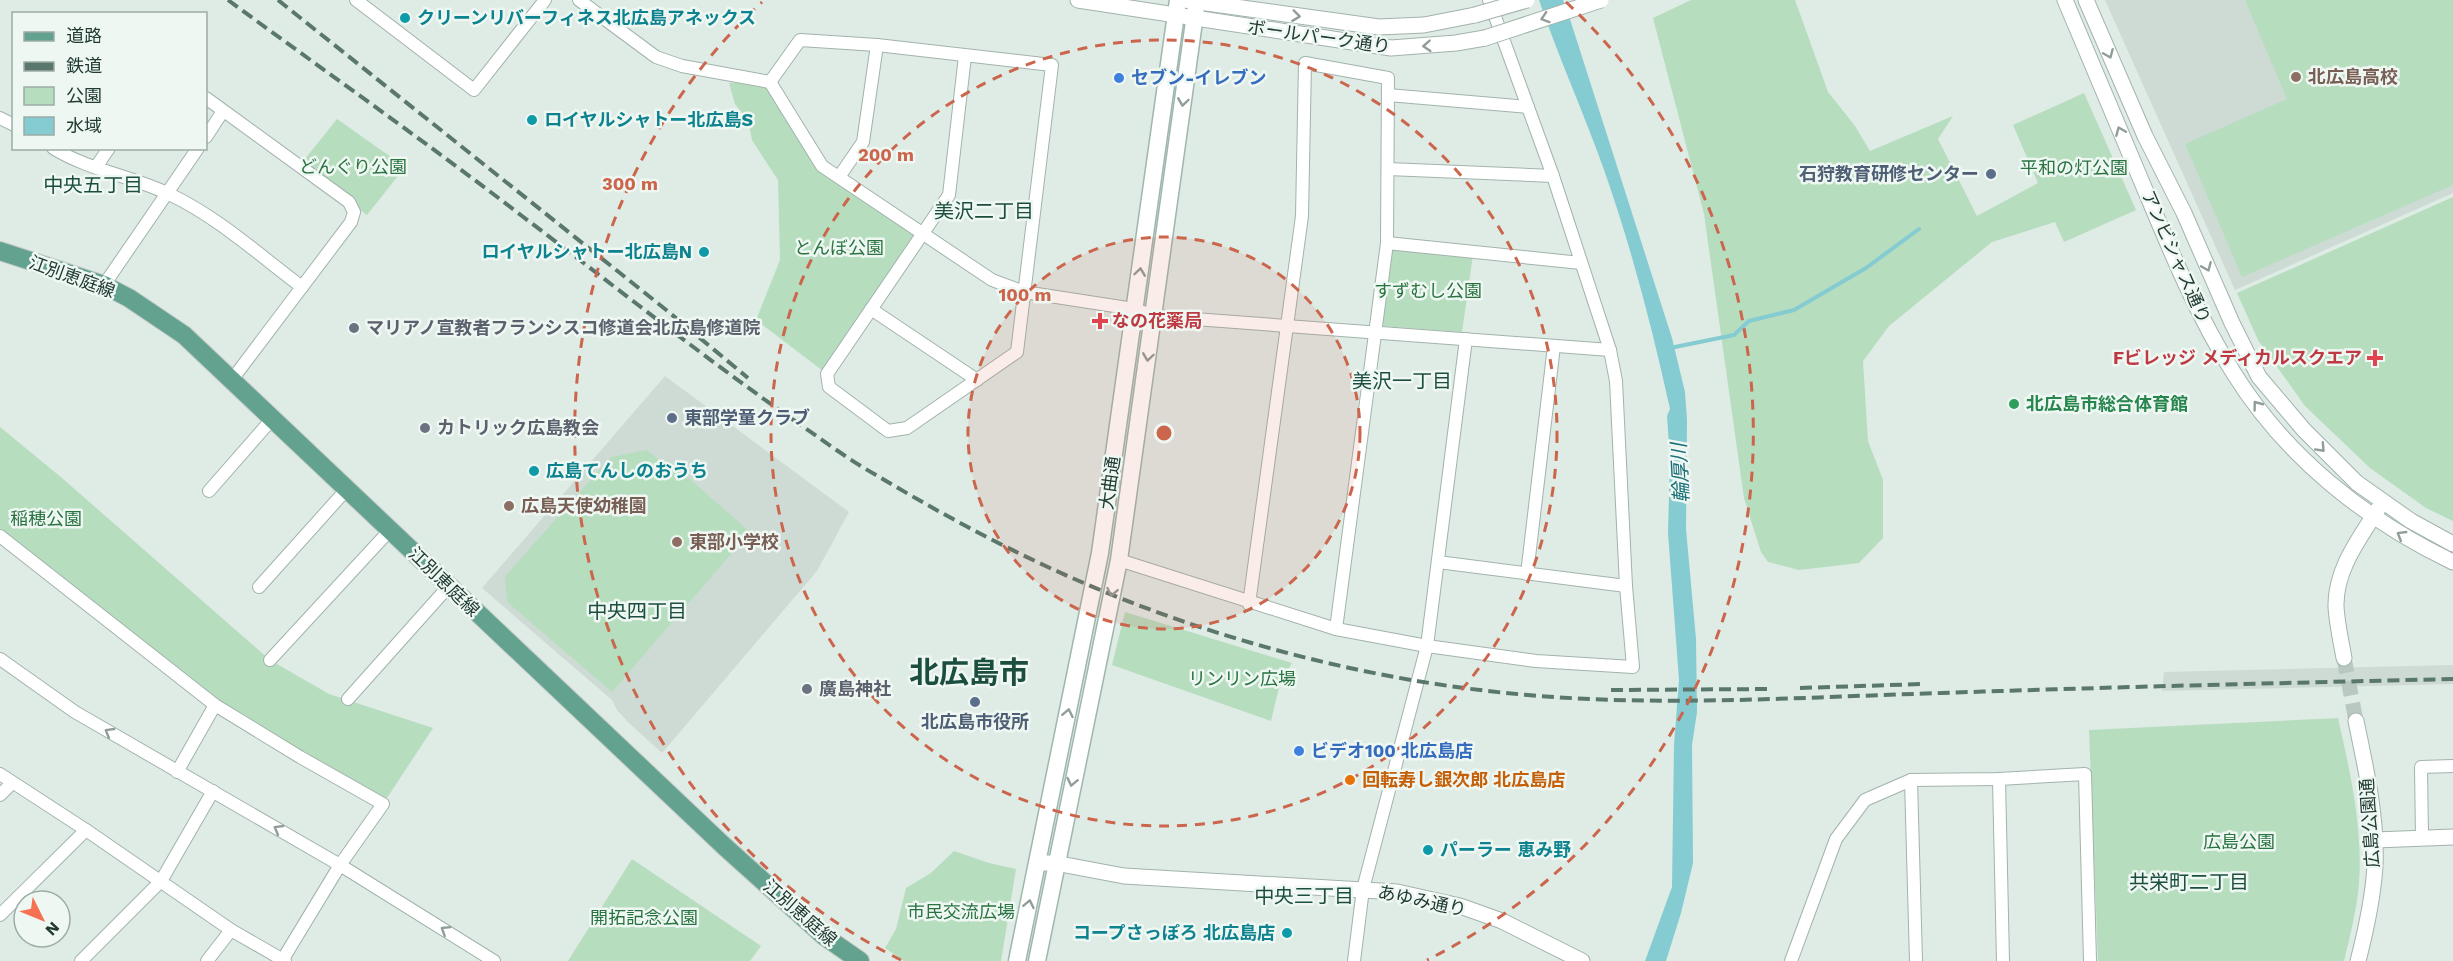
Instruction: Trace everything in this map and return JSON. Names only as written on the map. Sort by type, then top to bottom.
[{"type":"main road","name":"大曲通","points":[[1037,961],[1053,886],[1055,863],[1119,560],[1154,316],[1193,5]]},
{"type":"main road","name":"大曲通","points":[[1017,961],[1100,553],[1177,8]]},
{"type":"main road","name":"江別恵庭線","points":[[0,251],[104,285],[129,298],[184,335],[724,846],[824,936],[860,961]]},
{"type":"street","points":[[356,0],[474,90],[545,0]]},
{"type":"street","points":[[579,0],[656,57],[682,66],[770,82],[822,166],[992,280],[1024,292],[1134,309],[1154,316],[1610,350]]},
{"type":"street","name":"ボールパーク通り","points":[[1078,0],[1147,9],[1193,5],[1379,27],[1424,25],[1475,15],[1527,0]]},
{"type":"street","points":[[1119,560],[1249,604],[1335,629],[1427,646],[1536,661],[1633,667],[1626,586],[1616,381],[1610,350],[1553,176],[1490,0]]},
{"type":"street","name":"ボールパーク通り","points":[[1193,5],[1391,48],[1456,44],[1485,38],[1601,0]]},
{"type":"street","name":"アンビシャス通り","points":[[2065,0],[2192,298],[2234,374],[2287,441],[2321,476],[2373,517],[2420,546],[2453,562]]},
{"type":"street","name":"アンビシャス通り","points":[[2086,0],[2145,136],[2184,213],[2252,366],[2276,399],[2330,459],[2383,502],[2453,544]]},
{"type":"street","points":[[770,82],[800,40],[877,45],[1052,65],[1017,352],[907,428],[888,431],[830,387],[827,374],[922,231],[949,195],[965,56]]},
{"type":"street","points":[[839,177],[863,142],[877,45]]},
{"type":"street","points":[[1249,604],[1302,216],[1305,63],[1388,78],[1387,243],[1335,629]]},
{"type":"street","points":[[1388,95],[1528,107]]},
{"type":"street","points":[[207,99],[348,202],[354,212],[351,222],[231,381]]},
{"type":"street","points":[[207,135],[223,111]]},
{"type":"street","points":[[58,150],[167,193],[198,209],[302,287]]},
{"type":"street","points":[[96,167],[108,150]]},
{"type":"street","points":[[104,285],[197,150]]},
{"type":"street","points":[[1388,169],[1553,176]]},
{"type":"street","points":[[1387,243],[1581,263]]},
{"type":"street","points":[[871,309],[977,380]]},
{"type":"street","points":[[1354,961],[1363,889],[1427,646],[1466,339]]},
{"type":"street","points":[[1527,574],[1554,346]]},
{"type":"street","points":[[209,491],[272,419]]},
{"type":"street","points":[[259,587],[346,490]]},
{"type":"street","points":[[2344,658],[2336,608],[2339,583],[2351,552],[2383,502]]},
{"type":"street","points":[[270,660],[390,530]]},
{"type":"street","points":[[0,536],[215,705],[383,804],[340,865],[284,960],[231,930],[0,774]]},
{"type":"street","points":[[1438,562],[1626,586]]},
{"type":"street","points":[[348,699],[448,587]]},
{"type":"street","points":[[3,665],[75,712],[340,865],[494,961]]},
{"type":"street","points":[[177,772],[215,705]]},
{"type":"street","name":"広島公園通","points":[[2356,721],[2368,782],[2375,840],[2371,906],[2358,961]]},
{"type":"street","points":[[2422,838],[2421,767],[2453,766]]},
{"type":"street","points":[[1791,961],[1836,839],[1865,800],[1911,780],[1998,779],[2085,774],[2090,961]]},
{"type":"street","points":[[1998,779],[2003,961]]},
{"type":"street","points":[[1911,780],[1916,961]]},
{"type":"street","points":[[0,795],[12,783]]},
{"type":"street","points":[[81,961],[161,881],[213,791]]},
{"type":"street","points":[[0,915],[86,830]]},
{"type":"street","points":[[2375,840],[2453,837]]},
{"type":"street","name":"あゆみ通り","points":[[1037,863],[1055,863],[1124,876],[1397,892],[1460,906],[1502,921],[1582,961]]},
{"type":"street","points":[[207,961],[231,930]]},
{"type":"shaded area","name":"北広島高校","points":[[2105,0],[2453,0],[2453,193],[2235,290]]},
{"type":"shaded area","name":"東部小学校","points":[[665,376],[849,512],[817,571],[662,753],[628,722],[617,710],[612,700],[482,588]]},
{"type":"shaded area","points":[[2453,665],[2453,684],[2162,691],[2164,672]]},
{"type":"green space","name":"平和の灯公園","points":[[1691,0],[1795,0],[1828,92],[1855,126],[1870,151],[1953,116],[1938,139],[1977,216],[2038,183],[2013,125],[2084,93],[2136,210],[2064,242],[2055,222],[1992,242],[1889,326],[1863,361],[1868,441],[1883,480],[1883,538],[1859,563],[1799,570],[1768,562],[1761,552],[1744,498],[1704,214],[1653,18]]},
{"type":"green space","name":"北広島高校","points":[[2245,0],[2453,0],[2453,185],[2242,277],[2185,144],[2287,99]]},
{"type":"green space","name":"とんぼ公園","points":[[770,82],[822,166],[922,231],[827,374],[756,320],[780,260],[778,180],[752,140],[748,121],[735,104],[729,83]]},
{"type":"green space","name":"どんぐり公園","points":[[337,119],[405,167],[367,215],[301,164]]},
{"type":"green space","points":[[2453,197],[2453,521],[2426,508],[2370,468],[2305,406],[2258,340],[2237,293]]},
{"type":"green space","name":"すずむし公園","points":[[1391,248],[1473,255],[1462,332],[1381,326]]},
{"type":"green space","name":"稲穂公園","points":[[0,427],[62,478],[270,660],[329,694],[433,728],[383,804],[215,705],[0,536]]},
{"type":"green space","points":[[647,450],[664,464],[668,460],[750,532],[612,692],[507,602],[505,576],[611,457]]},
{"type":"green space","name":"リンリン広場","points":[[1125,612],[1292,663],[1280,683],[1271,721],[1112,665]]},
{"type":"green space","name":"広島公園","points":[[2338,718],[2354,800],[2360,862],[2357,903],[2344,961],[2098,961],[2089,730]]},
{"type":"green space","name":"市民交流広場","points":[[954,851],[1016,869],[1001,961],[904,961],[885,948],[896,929],[906,888],[931,873]]},
{"type":"green space","name":"開拓記念公園","points":[[632,859],[761,946],[750,961],[568,961]]},
{"type":"water","name":"輪厚川","points":[[1539,0],[1563,0],[1568,13],[1672,338],[1685,392],[1686,529],[1696,639],[1697,712],[1692,745],[1693,863],[1666,961],[1645,961],[1672,887],[1674,745],[1679,680],[1668,533],[1670,458],[1667,416],[1670,409],[1623,227],[1595,146]]},
{"type":"waterway","points":[[1670,348],[1734,335],[1749,321],[1794,310],[1866,268],[1919,229]]},
{"type":"tunnel","points":[[2344,658],[2356,721]]},
{"type":"railway","points":[[228,0],[449,161],[733,377],[858,464],[947,516],[1045,566],[1124,600],[1236,639],[1352,669],[1411,680],[1470,689],[1579,699],[1735,700],[2453,679]]},
{"type":"railway","points":[[278,0],[748,378]]},
{"type":"railway","points":[[1800,688],[1923,684]]},
{"type":"railway","points":[[1611,690],[1773,689]]},
{"type":"place","name":"クリーンリバーフィネス北広島アネックス","points":[[405,18]]},
{"type":"place","name":"北広島高校","points":[[2296,77]]},
{"type":"place","name":"セブン-イレブン","points":[[1119,78]]},
{"type":"place","name":"ロイヤルシャトー北広島S","points":[[532,120]]},
{"type":"place","name":"石狩教育研修センター","points":[[1991,174]]},
{"type":"place","name":"ロイヤルシャトー北広島N","points":[[704,252]]},
{"type":"place","name":"なの花薬局","points":[[1100,321]]},
{"type":"place","name":"マリアノ宣教者フランシスコ修道会北広島修道院","points":[[354,328]]},
{"type":"place","name":"Fビレッジ メディカルスクエア","points":[[2375,358]]},
{"type":"place","name":"北広島市総合体育館","points":[[2014,404]]},
{"type":"place","name":"東部学童クラブ","points":[[672,418]]},
{"type":"place","name":"カトリック広島教会","points":[[425,428]]},
{"type":"place","name":"広島てんしのおうち","points":[[534,471]]},
{"type":"place","name":"広島天使幼稚園","points":[[509,506]]},
{"type":"place","name":"東部小学校","points":[[677,542]]},
{"type":"place","name":"廣島神社","points":[[807,689]]},
{"type":"place","name":"北広島市役所","points":[[975,702]]},
{"type":"place","name":"ビデオ100 北広島店","points":[[1299,751]]},
{"type":"place","name":"回転寿し銀次郎 北広島店","points":[[1350,780]]},
{"type":"place","name":"パーラー 恵み野","points":[[1428,850]]},
{"type":"place","name":"コープさっぽろ 北広島店","points":[[1287,933]]},
{"type":"district","name":"中央五丁目","points":[[93,185]]},
{"type":"district","name":"美沢二丁目","points":[[984,211]]},
{"type":"district","name":"美沢一丁目","points":[[1402,381]]},
{"type":"district","name":"中央四丁目","points":[[637,611]]},
{"type":"district","name":"北広島市","points":[[969,673]]},
{"type":"district","name":"共栄町二丁目","points":[[2189,882]]},
{"type":"district","name":"中央三丁目","points":[[1304,896]]}]
